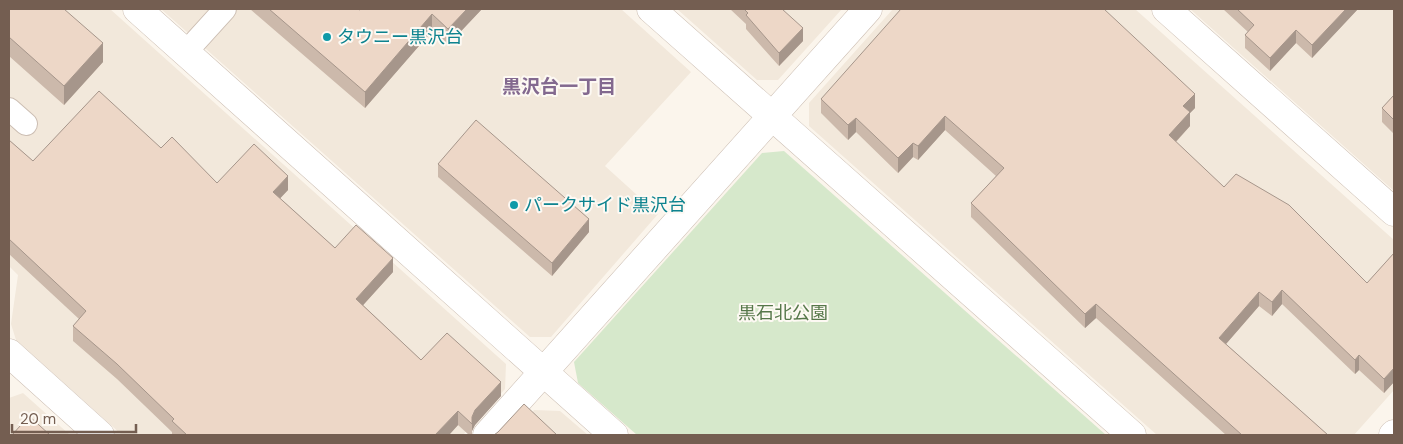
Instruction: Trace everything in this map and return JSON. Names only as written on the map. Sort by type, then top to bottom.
[{"type":"street","points":[[137,9],[614,435]]},
{"type":"street","points":[[651,9],[1132,435]]},
{"type":"street","points":[[487,435],[868,9]]},
{"type":"street","points":[[1166,9],[1394,212]]},
{"type":"street","points":[[9,353],[100,435]]},
{"type":"lane","points":[[186,52],[225,9]]},
{"type":"lane","points":[[9,109],[26,124]]},
{"type":"shaded area","points":[[9,9],[110,9],[506,364],[505,389],[463,435],[122,435],[16,340],[11,324],[18,275],[9,266]]},
{"type":"shaded area","points":[[161,9],[621,9],[691,72],[605,166],[658,214],[551,337],[530,337]]},
{"type":"shaded area","points":[[677,9],[842,9],[778,80],[757,80]]},
{"type":"shaded area","points":[[893,9],[1135,9],[1394,240],[1394,390],[1354,435],[1157,435],[809,126],[809,103]]},
{"type":"shaded area","points":[[1190,9],[1394,9],[1394,191]]},
{"type":"shaded area","points":[[23,393],[70,435],[9,435],[9,398]]},
{"type":"shaded area","points":[[534,410],[560,411],[588,435],[511,435]]},
{"type":"green space","name":"黒石北公園","points":[[784,151],[1106,435],[637,435],[578,383],[574,362],[762,153]]},
{"type":"building","points":[[9,9],[64,9],[103,43],[64,86],[9,37]]},
{"type":"building","name":"タウニー黒沢台","points":[[269,9],[467,9],[448,29],[432,14],[365,92]]},
{"type":"building","points":[[744,9],[782,9],[803,28],[779,53],[746,15],[748,13]]},
{"type":"building","points":[[901,9],[1104,9],[1195,94],[1183,106],[1190,112],[1169,135],[1224,187],[1236,174],[1289,205],[1367,283],[1394,253],[1394,368],[1384,379],[1359,355],[1355,360],[1282,290],[1272,302],[1259,292],[1219,338],[1328,435],[1242,435],[1096,304],[1085,314],[971,203],[1004,168],[945,116],[918,146],[913,143],[898,158],[856,118],[848,125],[821,99]]},
{"type":"building","points":[[1237,9],[1346,9],[1312,45],[1296,30],[1270,58],[1245,35],[1254,25]]},
{"type":"building","points":[[99,91],[161,148],[172,137],[217,183],[254,144],[288,176],[273,192],[335,248],[356,225],[393,258],[356,299],[421,360],[447,333],[501,382],[475,410],[472,424],[458,411],[435,435],[187,435],[172,421],[174,419],[117,364],[73,326],[86,311],[9,239],[9,140],[33,161]]},
{"type":"building","points":[[1394,95],[1394,120],[1382,108]]},
{"type":"building","name":"パークサイド黒沢台","points":[[476,120],[589,219],[552,263],[438,164]]},
{"type":"building","points":[[524,404],[557,435],[494,435]]},
{"type":"building","points":[[29,416],[50,435],[12,435]]},
{"type":"place","name":"タウニー黒沢台","points":[[327,37]]},
{"type":"place","name":"パークサイド黒沢台","points":[[514,205]]},
{"type":"district","name":"黒沢台一丁目","points":[[559,86]]}]
